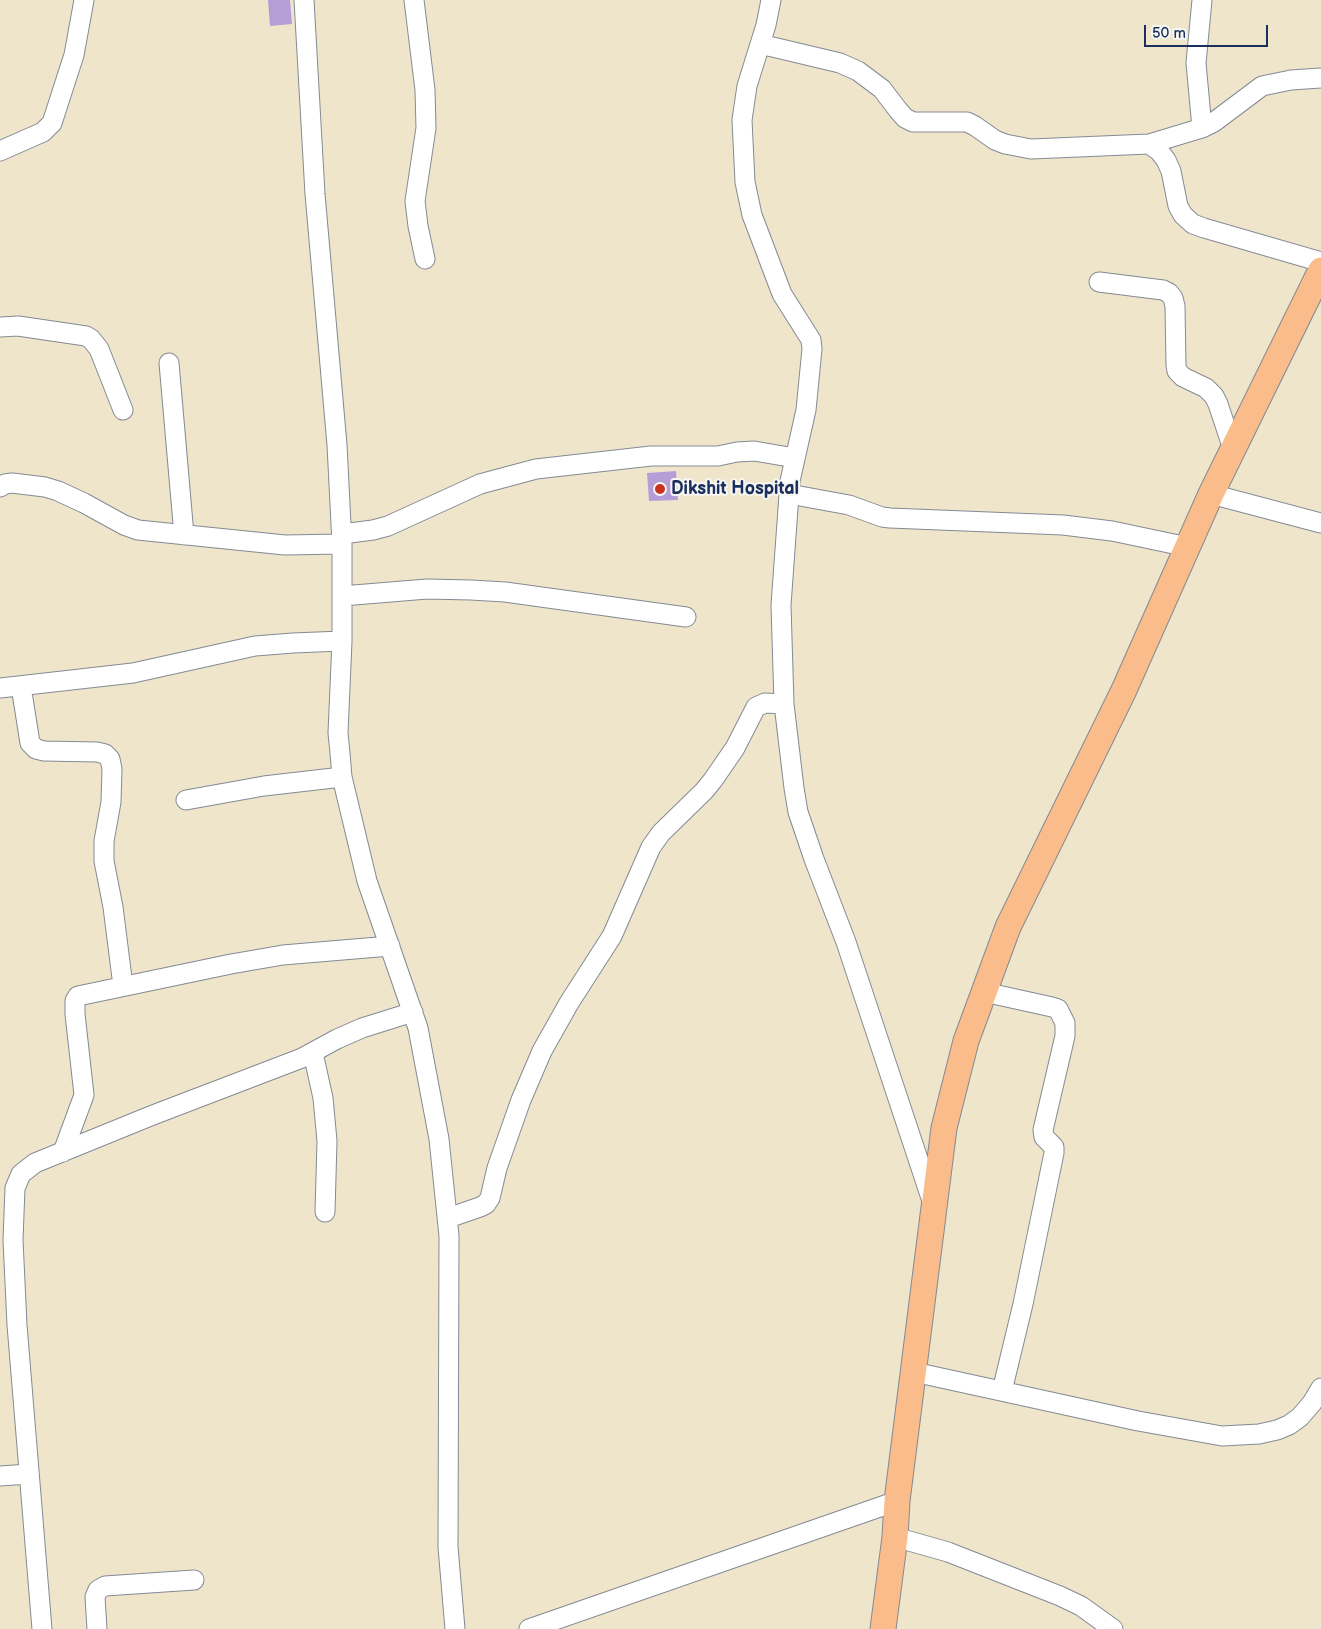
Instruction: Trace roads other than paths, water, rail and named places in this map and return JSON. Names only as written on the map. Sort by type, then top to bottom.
[{"type":"main road","points":[[883,1629],[895,1536],[897,1501],[944,1128],[966,1042],[1008,928],[1124,690],[1211,494],[1321,270]]},
{"type":"street","points":[[0,151],[43,132],[52,123],[74,55],[84,0]]},
{"type":"street","points":[[304,0],[315,194],[336,435],[342,539],[342,641],[338,733],[342,777],[365,873],[418,1028],[439,1140],[448,1218],[450,1297],[448,1547],[455,1629]]},
{"type":"street","points":[[414,0],[425,90],[426,128],[415,201],[425,259]]},
{"type":"street","points":[[771,0],[766,25],[743,104],[745,182],[752,215],[782,294],[810,340],[812,349],[806,410],[790,481],[781,605],[784,704],[798,812],[846,942],[934,1208]]},
{"type":"street","points":[[1202,0],[1196,63],[1202,128]]},
{"type":"street","points":[[760,44],[840,63],[858,71],[882,89],[905,118],[913,122],[967,122],[976,126],[995,140],[1031,149],[1149,144],[1202,128],[1225,115],[1249,94],[1262,86],[1291,80],[1321,78]]},
{"type":"street","points":[[1149,144],[1166,160],[1171,171],[1178,206],[1183,215],[1193,224],[1321,262]]},
{"type":"street","points":[[1099,282],[1163,290],[1169,293],[1173,298],[1175,306],[1176,365],[1178,371],[1183,377],[1206,388],[1214,396],[1233,449]]},
{"type":"street","points":[[0,327],[24,327],[86,336],[91,339],[99,349],[123,410]]},
{"type":"street","points":[[169,363],[184,535]]},
{"type":"street","points":[[0,487],[12,483],[45,487],[84,503],[131,528],[148,532],[285,545],[342,539],[388,526],[480,484],[536,469],[650,456],[718,456],[754,451],[795,458]]},
{"type":"street","points":[[790,494],[849,505],[890,518],[1063,525],[1112,531],[1188,547]]},
{"type":"street","points":[[1211,494],[1321,523]]},
{"type":"street","points":[[342,596],[410,590],[505,592],[686,617]]},
{"type":"street","points":[[0,688],[134,673],[255,646],[342,641]]},
{"type":"street","points":[[21,686],[30,743],[36,749],[44,751],[97,752],[105,754],[110,759],[112,768],[111,802],[104,841],[104,861],[113,907],[123,986]]},
{"type":"street","points":[[448,1218],[480,1207],[486,1204],[490,1198],[497,1168],[515,1117],[542,1051],[569,1003],[612,936],[651,847],[661,833],[713,780],[735,748],[756,707],[765,703],[784,704]]},
{"type":"street","points":[[186,800],[264,786],[342,777]]},
{"type":"street","points":[[63,1152],[84,1095],[75,1001],[81,994],[283,955],[390,946]]},
{"type":"street","points":[[984,992],[1052,1006],[1058,1009],[1065,1023],[1065,1036],[1043,1130],[1044,1137],[1054,1147],[1054,1153],[1024,1304],[1002,1391]]},
{"type":"street","points":[[42,1629],[15,1284],[13,1240],[15,1188],[21,1174],[35,1164],[63,1152],[313,1053],[337,1039],[362,1028],[413,1012]]},
{"type":"street","points":[[313,1053],[323,1098],[327,1141],[326,1212]]},
{"type":"street","points":[[0,1266],[15,1284]]},
{"type":"street","points":[[914,1372],[1171,1427],[1222,1436],[1243,1436],[1277,1430],[1289,1425],[1300,1417],[1312,1403],[1321,1388]]},
{"type":"street","points":[[0,1476],[29,1474]]},
{"type":"street","points":[[529,1629],[829,1523],[897,1501]]},
{"type":"street","points":[[895,1536],[948,1552],[1060,1596],[1081,1606],[1113,1629]]},
{"type":"street","points":[[97,1629],[94,1597],[98,1590],[105,1586],[194,1580]]},
{"type":"place","name":"Dikshit Hospital","points":[[660,489]]}]
